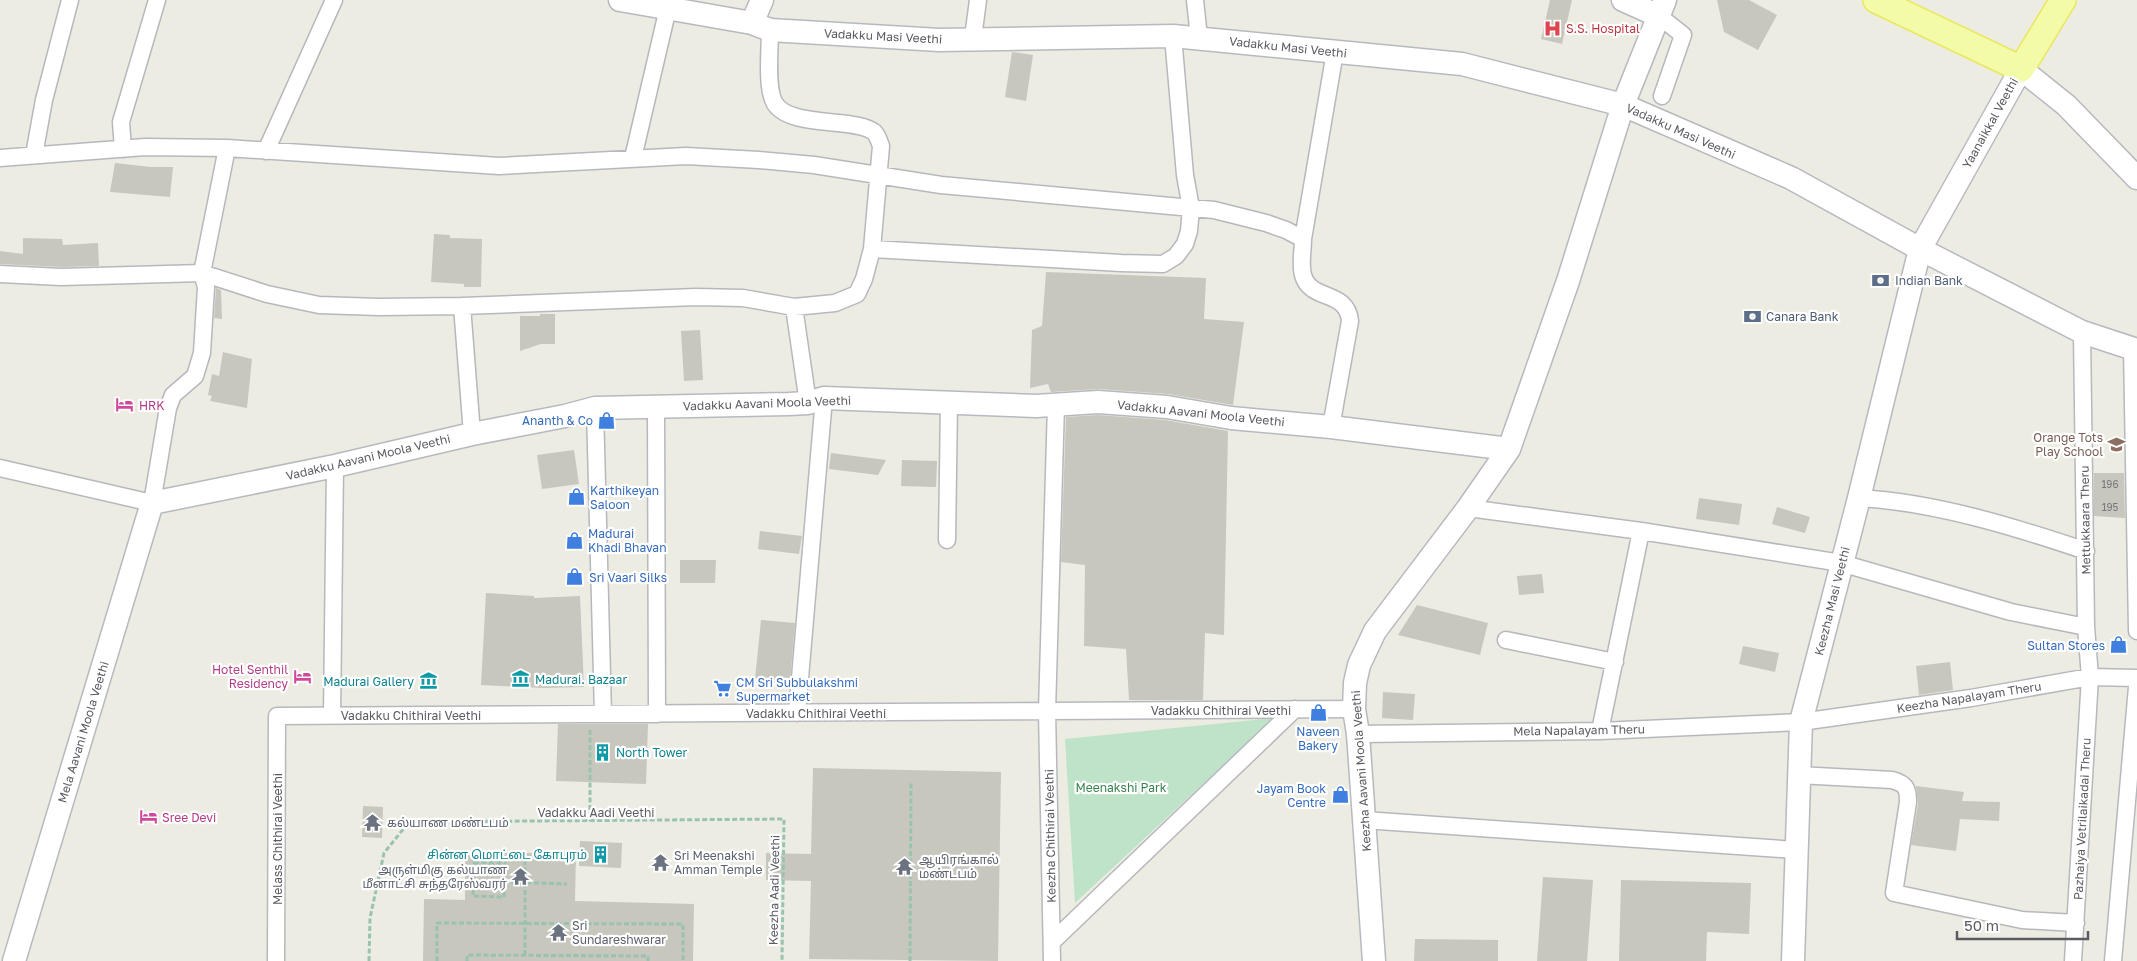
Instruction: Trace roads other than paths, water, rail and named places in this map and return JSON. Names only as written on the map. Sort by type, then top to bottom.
[{"type":"main road","name":"Vadakku Masi Veethi","points":[[622,0],[761,26],[940,40],[1173,36],[1462,64],[1623,105],[1791,178],[1920,248],[2082,332],[2134,349]]},
{"type":"main road","points":[[761,26],[762,0]]},
{"type":"main road","points":[[1623,0],[1662,8]]},
{"type":"main road","points":[[1876,0],[2021,68],[2066,105],[2137,178]]},
{"type":"main road","name":"Yaanaikkal Veethi","points":[[1920,248],[2021,68],[2063,0]]},
{"type":"main road","name":"Keezha Aavani Moola Veethi","points":[[1374,961],[1358,734],[1354,709],[1354,683],[1359,665],[1375,631],[1468,508],[1509,449],[1568,280],[1623,105],[1662,8]]},
{"type":"main road","name":"Keezha Masi Veethi","points":[[1793,961],[1801,722],[1859,498],[1920,248]]},
{"type":"main road","name":"Vadakku Aavani Moola Veethi","points":[[152,503],[336,466],[472,434],[565,416],[595,408],[816,401],[1056,405],[1098,402],[1167,407],[1231,418],[1331,427],[1509,449]]},
{"type":"main road","name":"Mela Aavani Moola Veethi","points":[[14,961],[152,503]]},
{"type":"street","points":[[34,155],[49,82],[70,0]]},
{"type":"street","points":[[122,149],[121,122],[157,0]]},
{"type":"street","points":[[266,152],[334,0]]},
{"type":"street","points":[[973,38],[978,0]]},
{"type":"street","points":[[1195,0],[1200,38]]},
{"type":"street","points":[[633,158],[668,8]]},
{"type":"street","points":[[1662,8],[1683,35],[1662,96]]},
{"type":"street","points":[[0,274],[61,277],[202,272],[267,294],[319,305],[378,307],[462,306],[696,297],[743,298],[794,308],[835,303],[857,294],[864,279],[872,249],[881,146],[875,133],[868,129],[801,118],[781,110],[774,102],[761,26]]},
{"type":"street","points":[[872,249],[1163,264],[1176,256],[1185,244],[1189,231],[1190,208],[1185,175],[1173,36]]},
{"type":"street","points":[[1331,427],[1350,321],[1349,312],[1338,300],[1316,291],[1307,284],[1302,268],[1303,239],[1335,52]]},
{"type":"street","points":[[0,158],[145,147],[227,148],[498,166],[686,156],[759,160],[814,165],[941,185],[1214,210],[1266,223],[1286,230],[1303,239]]},
{"type":"street","points":[[0,468],[152,503],[168,408],[173,395],[195,376],[202,353],[206,287],[202,272],[227,148]]},
{"type":"street","points":[[462,306],[472,434]]},
{"type":"street","points":[[794,308],[816,401],[797,713]]},
{"type":"street","name":"Mettukkaara Theru","points":[[2082,332],[2086,627],[2090,677]]},
{"type":"street","points":[[2134,349],[2137,631]]},
{"type":"street","points":[[947,540],[949,403]]},
{"type":"street","name":"Keezha Chithirai Veethi","points":[[1052,961],[1047,711],[1056,405]]},
{"type":"street","points":[[656,406],[657,714]]},
{"type":"street","points":[[595,408],[597,714]]},
{"type":"street","points":[[332,716],[336,466]]},
{"type":"street","points":[[1859,498],[1891,500],[1929,506],[2051,539],[2086,551]]},
{"type":"street","points":[[1468,508],[1641,531],[1841,563],[2011,612],[2086,627]]},
{"type":"street","points":[[1600,731],[1641,531]]},
{"type":"street","points":[[1506,640],[1615,662]]},
{"type":"street","name":"Keezha Napalayam Theru","points":[[1801,722],[1971,698],[2090,677],[2137,678]]},
{"type":"street","name":"Pazhaiya Vetrilaikadai Theru","points":[[2073,961],[2090,677]]},
{"type":"street","points":[[2113,961],[2137,687]]},
{"type":"street","points":[[1052,942],[1295,709]]},
{"type":"street","name":"Vadakku Chithirai Veethi","points":[[277,716],[1354,709]]},
{"type":"street","name":"Melass Chithirai Veethi","points":[[276,961],[277,716]]},
{"type":"street","name":"Mela Napalayam Theru","points":[[1358,734],[1600,731],[1801,722]]},
{"type":"street","points":[[1798,775],[1892,780],[1904,784],[1908,790],[1908,802],[1894,893],[2022,920],[2076,923]]},
{"type":"street","points":[[1364,820],[1796,850]]},
{"type":"place","name":"S.S. Hospital","points":[[1552,28]]},
{"type":"place","name":"Indian Bank","points":[[1881,280]]},
{"type":"place","name":"Canara Bank","points":[[1752,316]]},
{"type":"place","name":"HRK","points":[[125,405]]},
{"type":"place","name":"Ananth & Co","points":[[607,420]]},
{"type":"place","name":"Orange Tots Play School","points":[[2117,444]]},
{"type":"place","name":"Karthikeyan Saloon","points":[[576,497]]},
{"type":"place","name":"Madurai Khadi Bhavan","points":[[574,540]]},
{"type":"place","name":"Sri Vaari Silks","points":[[575,577]]},
{"type":"place","name":"Sultan Stores","points":[[2119,645]]},
{"type":"place","name":"Hotel Senthil Residency","points":[[302,676]]},
{"type":"place","name":"Madurai. Bazaar","points":[[521,679]]},
{"type":"place","name":"Madurai Gallery","points":[[428,681]]},
{"type":"place","name":"CM Sri Subbulakshmi Supermarket","points":[[722,689]]},
{"type":"place","name":"Naveen Bakery","points":[[1318,712]]},
{"type":"place","name":"North Tower","points":[[602,752]]},
{"type":"place","name":"Jayam Book Centre","points":[[1340,795]]},
{"type":"place","name":"Sree Devi","points":[[148,817]]},
{"type":"place","name":"கல்யாண மண்டபம்","points":[[373,822]]},
{"type":"place","name":"சின்ன மொட்டை கோபுரம்","points":[[601,854]]},
{"type":"place","name":"Sri Meenakshi Amman Temple","points":[[660,862]]},
{"type":"place","name":"ஆயிரங்கால் மண்டபம்","points":[[905,866]]},
{"type":"place","name":"அருள்மிகு கல்யாண மீனாட்சி சுந்தரேஸ்வரர்","points":[[521,876]]},
{"type":"place","name":"Sri Sundareshwarar","points":[[558,932]]},
{"type":"park label","name":"Meenakshi Park","points":[[1121,787]]}]
